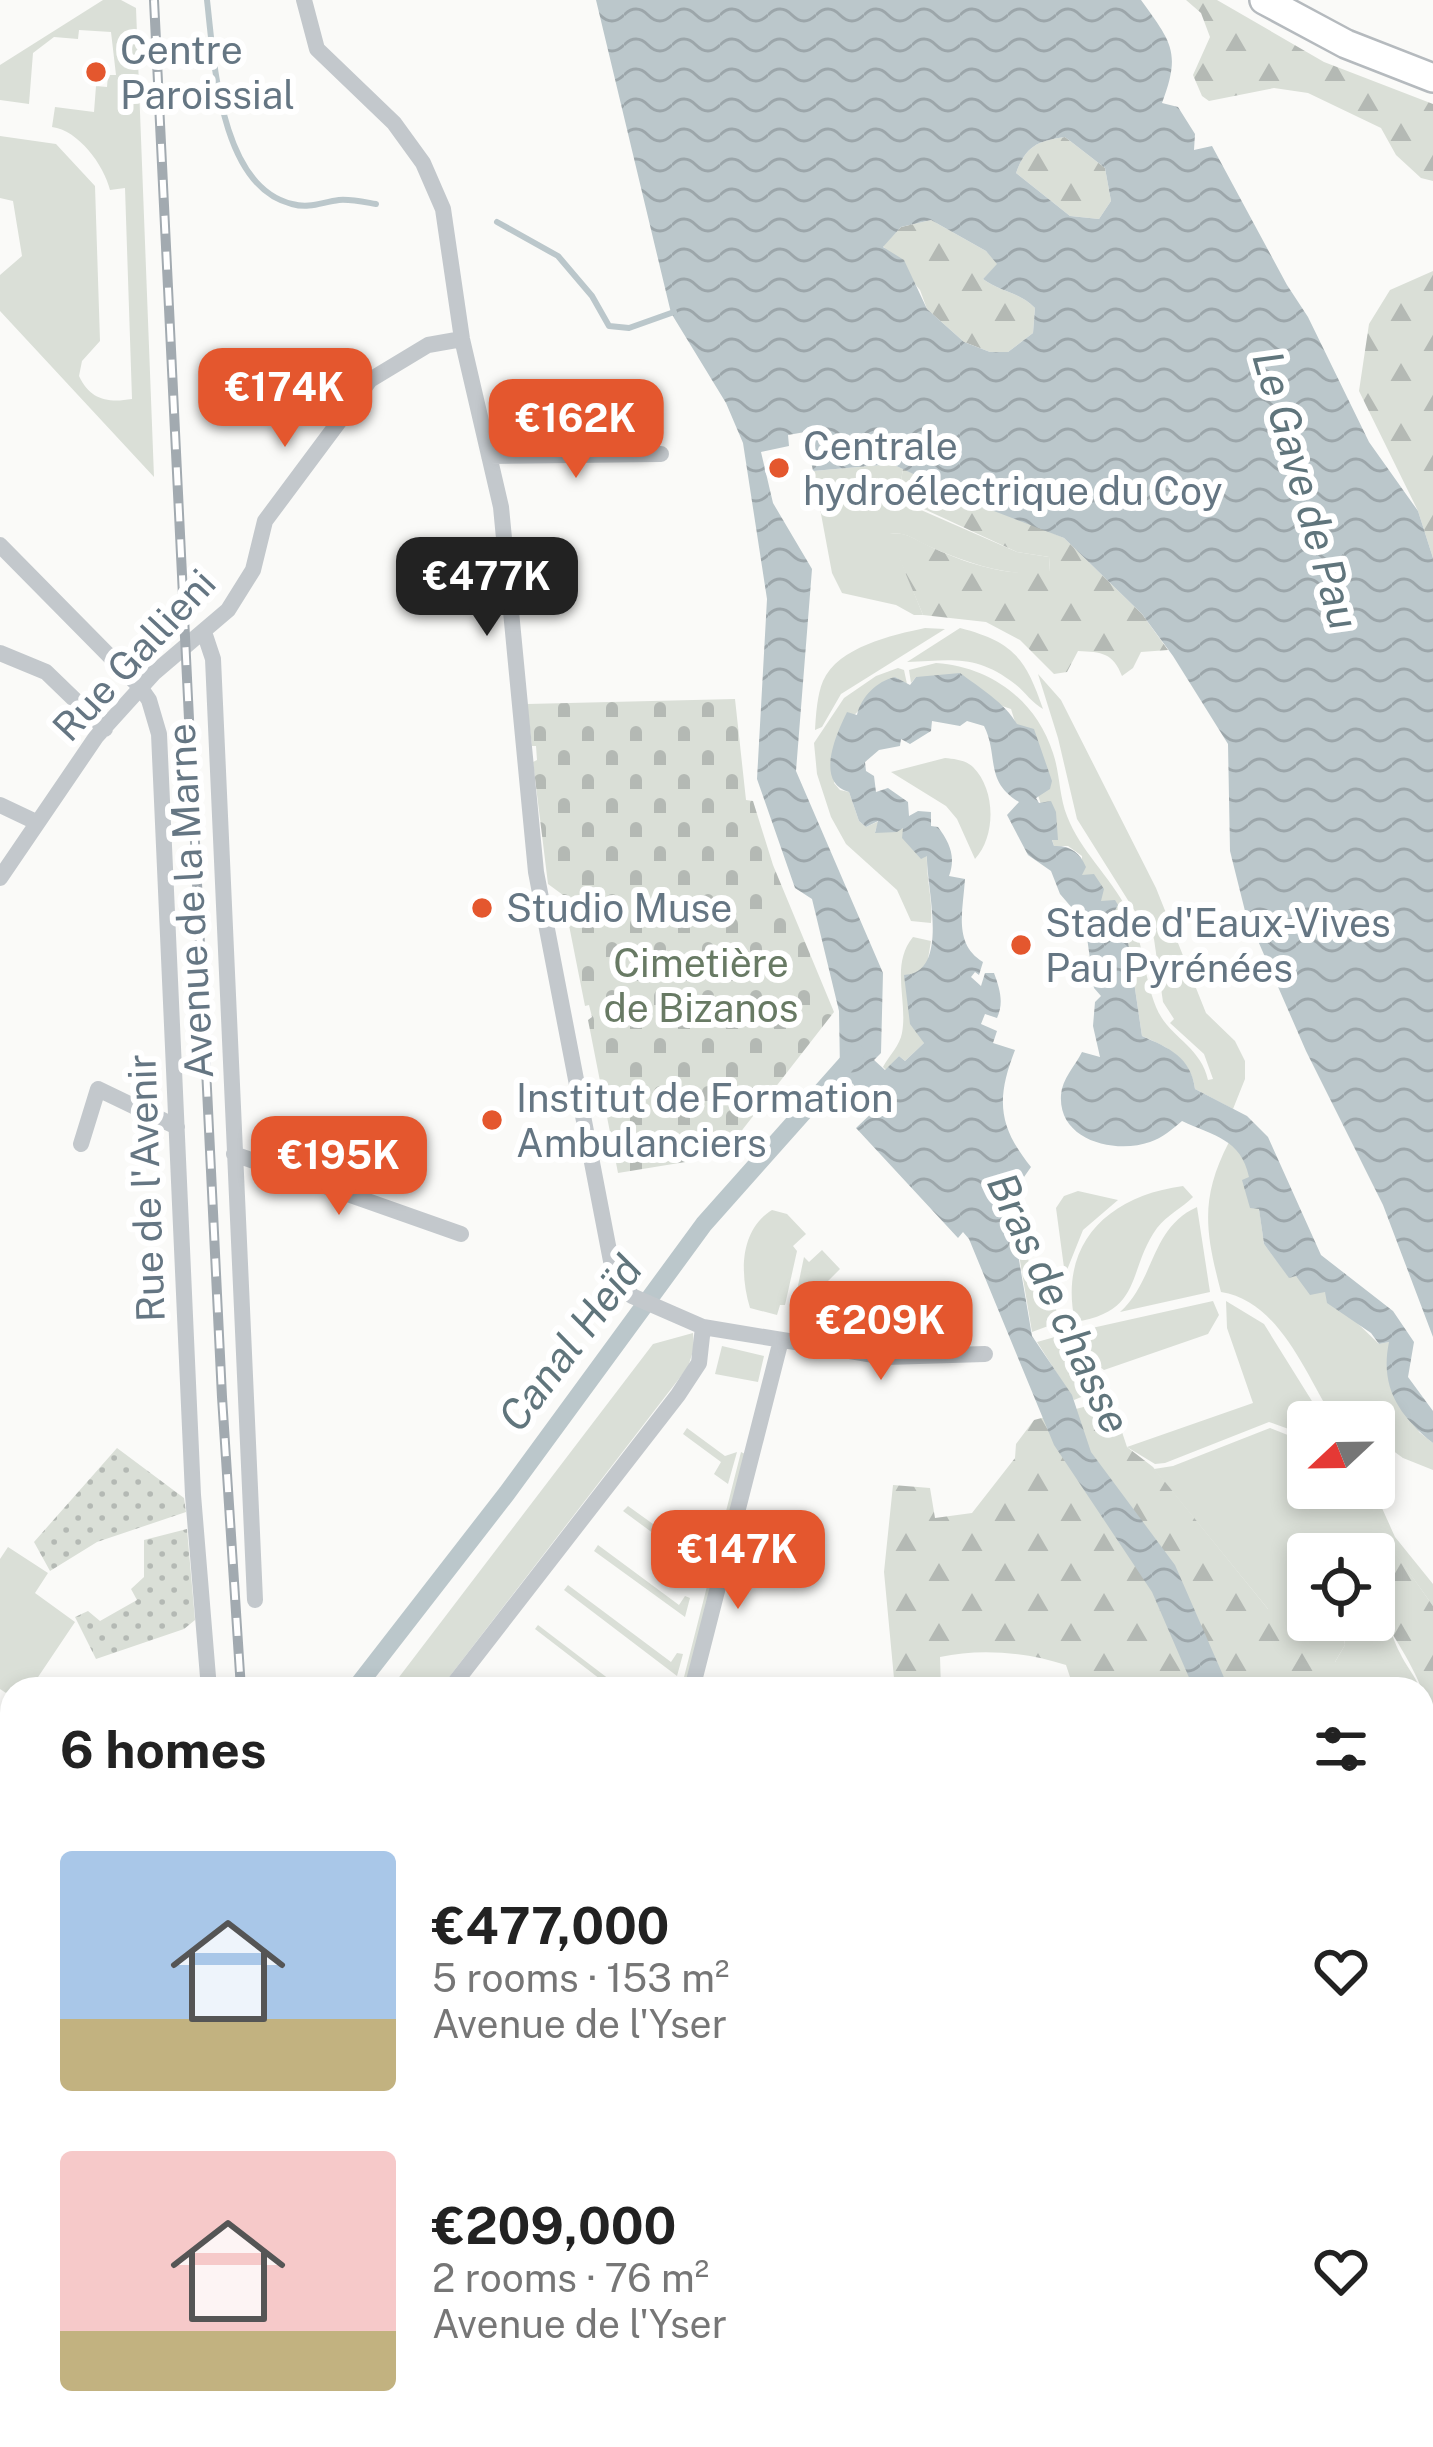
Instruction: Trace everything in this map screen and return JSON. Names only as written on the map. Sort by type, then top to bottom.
[{"type":"main road","points":[[1264,0],[1346,44],[1433,78]]},
{"type":"street","points":[[304,0],[317,49],[394,123],[423,163],[442,208],[462,339],[501,507],[536,872],[611,1261],[632,1296],[703,1327],[886,1357],[985,1354]]},
{"type":"street","name":"Rue Gallieni","points":[[0,878],[36,822],[140,687],[228,610],[246,584],[265,520],[370,380],[428,345],[462,339]]},
{"type":"street","points":[[489,456],[662,454]]},
{"type":"street","points":[[0,545],[140,687]]},
{"type":"street","name":"Avenue de la Marne","points":[[204,632],[213,659],[255,1600]]},
{"type":"street","points":[[0,653],[46,672],[105,729]]},
{"type":"street","name":"Rue de l'Avenir","points":[[140,687],[159,734],[193,1495],[208,1677]]},
{"type":"street","points":[[0,805],[36,822]]},
{"type":"street","points":[[80,1144],[98,1089],[177,1127]]},
{"type":"street","points":[[234,1154],[461,1234]]},
{"type":"street","points":[[459,1677],[679,1395],[699,1363],[703,1327]]},
{"type":"street","points":[[695,1677],[782,1340]]},
{"type":"green space","points":[[103,0],[121,0],[136,8],[154,477],[0,311],[0,275],[22,256],[13,201],[0,198],[0,136],[56,144],[95,186],[100,341],[82,361],[79,376],[101,398],[132,399],[125,188],[110,190],[88,150],[52,127],[55,107],[94,112],[96,86],[107,87],[108,75],[116,75],[111,32],[79,30],[78,39],[54,37],[33,53],[29,104],[0,100],[0,65]]},
{"type":"green space","points":[[1186,0],[1217,0],[1324,62],[1433,104],[1433,181],[1421,178],[1396,155],[1381,128],[1308,93],[1274,88],[1209,101],[1202,96],[1193,75],[1210,37],[1201,13]]},
{"type":"green space","points":[[1065,137],[1105,168],[1111,201],[1099,219],[1070,216],[1016,173],[1034,146]]},
{"type":"green space","points":[[931,220],[986,251],[998,264],[983,279],[1035,308],[1033,333],[1008,352],[990,352],[964,342],[927,309],[920,290],[883,246],[901,227]]},
{"type":"green space","points":[[1433,271],[1433,558],[1418,511],[1359,391],[1369,324],[1390,290]]},
{"type":"green space","points":[[892,464],[903,469],[901,481],[921,510],[1017,552],[1049,557],[1050,572],[986,567],[904,535],[890,534],[923,615],[842,593],[832,573],[813,471]]},
{"type":"green space","points":[[903,469],[1064,538],[1142,614],[1168,650],[1141,652],[1133,668],[1122,676],[1106,655],[1078,651],[1067,672],[1054,674],[1020,640],[986,622],[923,615],[889,534],[908,536],[954,557],[1003,571],[1050,571],[1049,557],[1017,552],[898,497]]},
{"type":"green space","points":[[925,628],[945,629],[841,694],[822,727],[815,730],[821,687],[830,669],[867,644]]},
{"type":"green space","points":[[960,628],[993,640],[1015,655],[1043,709],[1001,674],[976,663],[907,662]]},
{"type":"green space","points":[[936,663],[993,679],[1035,717],[1053,753],[1073,828],[1133,921],[1156,1007],[1199,1058],[1208,1080],[1213,1079],[1204,1054],[1170,1023],[1174,1019],[1163,1002],[1154,939],[1143,912],[1136,913],[1077,819],[1038,674],[1061,700],[1156,888],[1206,1013],[1235,1041],[1245,1061],[1245,1079],[1233,1109],[1195,1089],[1183,1062],[1142,1036],[1126,928],[1082,876],[1082,856],[1068,846],[1054,846],[1011,709],[916,677],[911,683],[909,670]]},
{"type":"green space","points":[[904,670],[907,684],[895,677],[885,682],[842,724],[834,783],[849,792],[859,821],[866,827],[879,821],[875,832],[903,827],[927,855],[931,923],[911,921],[897,890],[846,844],[817,774],[814,743],[844,698],[876,676]]},
{"type":"green space","name":"Cimetière de Bizanos","points":[[735,699],[746,800],[753,801],[773,865],[834,1012],[722,1156],[618,1173],[588,1020],[592,1017],[589,1005],[585,1006],[563,895],[548,884],[533,762],[536,746],[532,746],[527,704]]},
{"type":"green space","points":[[945,758],[970,765],[986,788],[990,826],[975,859],[946,806],[891,772]]},
{"type":"green space","points":[[913,937],[931,941],[927,965],[914,975],[905,975],[924,1043],[905,1061],[899,1056],[886,1070],[883,1067],[902,1033],[902,959]]},
{"type":"green space","points":[[1229,1142],[1245,1156],[1264,1244],[1289,1277],[1296,1276],[1325,1292],[1379,1344],[1389,1342],[1419,1432],[1433,1443],[1433,1470],[1395,1452],[1395,1401],[1323,1401],[1275,1324],[1241,1298],[1221,1292],[1208,1215]]},
{"type":"green space","points":[[1183,1186],[1193,1197],[1157,1228],[1123,1299],[1097,1317],[1075,1322],[1074,1269],[1094,1229],[1132,1200]]},
{"type":"green space","points":[[1078,1191],[1118,1200],[1083,1230],[1065,1275],[1056,1208],[1064,1196]]},
{"type":"green space","points":[[1197,1207],[1210,1292],[1120,1312],[1170,1228]]},
{"type":"green space","points":[[772,1210],[787,1214],[806,1234],[793,1246],[797,1251],[785,1305],[780,1305],[777,1315],[750,1308],[744,1268],[753,1229]]},
{"type":"green space","points":[[1025,1242],[1033,1284],[1050,1283],[1059,1322],[1032,1332],[1017,1243]]},
{"type":"green space","points":[[822,1250],[840,1269],[827,1282],[857,1316],[872,1304],[879,1313],[884,1327],[882,1344],[791,1319],[804,1257],[809,1262]]},
{"type":"green space","points":[[1213,1301],[1219,1315],[1208,1334],[1104,1370],[1082,1335],[1083,1330]]},
{"type":"green space","points":[[1226,1301],[1264,1324],[1312,1401],[1287,1401],[1287,1428],[1269,1422],[1165,1463],[1155,1464],[1127,1447],[1253,1403],[1227,1328]]},
{"type":"green space","points":[[693,1333],[688,1367],[449,1677],[399,1677],[653,1344]]},
{"type":"green space","points":[[1067,1336],[1094,1383],[1091,1393],[1074,1400],[1037,1342]]},
{"type":"green space","points":[[722,1346],[764,1356],[758,1382],[715,1374]]},
{"type":"green space","points":[[1091,1405],[1120,1426],[1127,1447],[1153,1467],[1268,1609],[1287,1609],[1287,1641],[1344,1641],[1335,1662],[1335,1677],[1070,1677],[1066,1665],[987,1652],[940,1657],[941,1677],[894,1677],[884,1572],[893,1485],[930,1488],[935,1518],[972,1513],[1015,1458],[1016,1444],[1034,1420]]},
{"type":"green space","points":[[687,1428],[725,1456],[737,1452],[728,1484],[714,1474],[721,1462],[683,1434]]},
{"type":"green space","points":[[1270,1428],[1287,1435],[1287,1509],[1382,1509],[1393,1533],[1287,1533],[1287,1609],[1268,1609],[1154,1469]]},
{"type":"green space","points":[[117,1448],[184,1498],[186,1512],[97,1542],[50,1571],[34,1542]]},
{"type":"green space","points":[[741,1452],[747,1455],[691,1677],[684,1677]]},
{"type":"green space","points":[[628,1506],[696,1555],[702,1549],[708,1553],[703,1570],[623,1511]]},
{"type":"green space","points":[[187,1529],[195,1620],[184,1629],[96,1659],[75,1617],[88,1611],[100,1621],[137,1600],[131,1589],[144,1577],[144,1540]]},
{"type":"green space","points":[[1395,1537],[1433,1584],[1433,1606],[1395,1553]]},
{"type":"green space","points":[[598,1545],[679,1605],[685,1596],[690,1598],[685,1617],[594,1551]]},
{"type":"green space","points":[[8,1547],[48,1573],[35,1593],[75,1622],[38,1677],[0,1677],[0,1559]]},
{"type":"green space","points":[[1395,1552],[1433,1606],[1433,1677],[1416,1677],[1395,1639]]},
{"type":"green space","points":[[568,1585],[671,1662],[677,1653],[683,1654],[677,1676],[564,1590]]},
{"type":"green space","points":[[538,1625],[606,1677],[597,1677],[535,1629]]},
{"type":"green space","points":[[1344,1641],[1395,1641],[1415,1677],[1335,1677],[1335,1662]]},
{"type":"water","name":"Le Gave de Pau","points":[[596,0],[1141,0],[1170,48],[1171,71],[1162,103],[1178,107],[1195,134],[1194,150],[1212,146],[1308,317],[1369,442],[1418,511],[1433,558],[1433,1337],[1383,1205],[1306,1051],[1245,911],[1230,851],[1228,744],[1142,614],[1064,538],[892,464],[813,471],[805,432],[788,435],[789,446],[761,452],[773,503],[812,569],[796,771],[883,973],[881,1053],[874,1060],[885,1070],[899,1056],[905,1061],[924,1043],[910,1024],[904,975],[918,971],[932,945],[927,856],[921,859],[902,838],[903,828],[875,833],[878,821],[866,827],[859,821],[849,792],[833,778],[831,756],[847,712],[857,715],[866,696],[882,682],[895,677],[910,685],[916,677],[960,673],[999,703],[1017,724],[1034,729],[1052,781],[1050,789],[1036,798],[1039,803],[1051,801],[1056,812],[1058,840],[1052,840],[1054,846],[1077,854],[1086,867],[1082,875],[1094,874],[1104,889],[1101,901],[1115,900],[1118,905],[1113,914],[1126,928],[1142,1036],[1184,1061],[1195,1089],[1247,1116],[1268,1137],[1321,1255],[1393,1311],[1414,1342],[1408,1377],[1433,1411],[1433,1443],[1394,1398],[1387,1372],[1389,1342],[1379,1344],[1371,1333],[1327,1303],[1325,1292],[1310,1295],[1296,1276],[1289,1278],[1264,1244],[1259,1209],[1250,1208],[1242,1180],[1249,1177],[1245,1164],[1233,1147],[1182,1121],[1154,1140],[1121,1146],[1092,1140],[1069,1123],[1062,1089],[1082,1052],[1100,1057],[1093,1026],[1095,1002],[1101,996],[1094,988],[1085,923],[1060,894],[1051,871],[1028,855],[1007,815],[1019,802],[996,777],[984,726],[932,721],[931,731],[910,744],[901,739],[900,746],[879,750],[865,762],[866,771],[874,776],[876,792],[888,788],[908,802],[909,816],[931,812],[931,826],[938,827],[951,850],[949,876],[965,879],[964,936],[983,962],[979,975],[975,972],[971,977],[981,986],[985,973],[994,973],[998,985],[997,1018],[985,1014],[981,1024],[997,1031],[993,1043],[1015,1050],[1003,1112],[1012,1138],[1031,1167],[1024,1177],[1016,1169],[1005,1178],[1032,1336],[1072,1395],[1091,1452],[1175,1565],[1224,1677],[1189,1677],[1152,1592],[1054,1445],[969,1239],[963,1232],[958,1238],[856,1128],[876,1109],[840,1070],[839,1011],[812,899],[795,888],[757,779],[767,599],[743,443],[726,403],[671,313]],"holes":[[[1065,137],[1105,168],[1111,201],[1099,219],[1070,216],[1016,173],[1034,146]],[[931,220],[986,251],[997,264],[983,279],[1035,308],[1033,333],[1008,352],[990,352],[964,342],[927,309],[904,260],[883,247],[901,227]]]},
{"type":"waterway","points":[[207,0],[225,118],[249,174],[268,193],[292,204],[344,200],[376,204]]},
{"type":"waterway","points":[[497,222],[558,256],[592,296],[609,326],[629,328],[674,312]]},
{"type":"waterway","name":"Canal Heïd","points":[[364,1677],[507,1493],[704,1224],[856,1053]]},
{"type":"railway","points":[[154,0],[222,1397],[240,1677]]},
{"type":"place","name":"Centre Paroissial","points":[[96,72]]},
{"type":"place","name":"Centrale hydroélectrique du Coy","points":[[779,468]]},
{"type":"place","name":"Studio Muse","points":[[482,908]]},
{"type":"place","name":"Stade d'Eaux-Vives Pau Pyrénées","points":[[1021,945]]},
{"type":"place","name":"Institut de Formation Ambulanciers","points":[[492,1120]]},
{"type":"water label","name":"Bras de chasse","points":[[1059,1303]]}]
